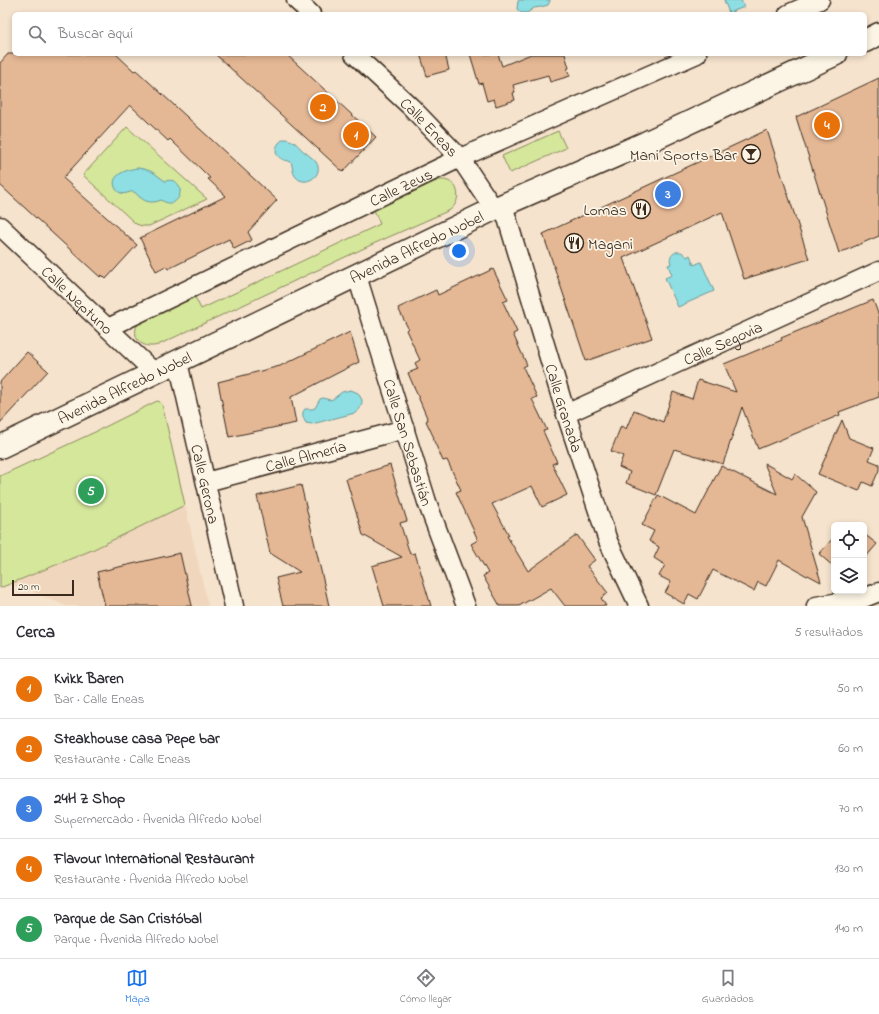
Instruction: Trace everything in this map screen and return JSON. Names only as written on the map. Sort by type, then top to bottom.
[{"type":"main road","points":[[867,40],[879,34]]},
{"type":"main road","name":"Avenida Alfredo Nobel","points":[[0,448],[498,207],[645,143],[832,56]]},
{"type":"street","points":[[296,0],[309,12]]},
{"type":"street","points":[[793,12],[820,0]]},
{"type":"street","name":"Calle Eneas","points":[[356,56],[411,107],[460,158],[498,207]]},
{"type":"street","name":"Calle Zeus","points":[[108,328],[460,158],[692,56]]},
{"type":"street","name":"Calle Granada","points":[[498,207],[511,229],[566,414],[608,541],[640,606]]},
{"type":"street","name":"Calle Neptuno","points":[[0,226],[155,373]]},
{"type":"street","name":"Calle Segovia","points":[[566,414],[879,271]]},
{"type":"street","name":"Calle San Sebastián","points":[[357,276],[427,502],[466,606]]},
{"type":"street","name":"Calle Gerona","points":[[178,362],[234,606]]},
{"type":"street","name":"Calle Almería","points":[[206,482],[405,429]]},
{"type":"street","points":[[816,606],[871,599]]},
{"type":"shaded area","points":[[185,505],[208,606],[66,606],[21,587],[9,585],[92,550]]},
{"type":"green space","points":[[127,127],[207,199],[149,226],[136,224],[83,175]]},
{"type":"green space","points":[[558,131],[566,148],[510,173],[502,156]]},
{"type":"green space","points":[[439,180],[451,182],[457,190],[457,200],[450,210],[373,244],[158,345],[147,346],[142,344],[136,337],[136,328],[139,322],[194,295],[201,309],[380,224],[374,210]]},
{"type":"green space","points":[[157,401],[162,404],[185,505],[92,550],[0,588],[0,476],[95,432]]},
{"type":"water","points":[[550,0],[548,5],[534,8],[528,12],[520,12],[517,9],[518,1]]},
{"type":"water","points":[[724,0],[741,0],[744,7],[729,12]]},
{"type":"water","points":[[284,139],[294,142],[316,162],[318,171],[309,181],[300,180],[296,177],[291,162],[283,160],[277,154],[277,146]]},
{"type":"water","points":[[138,168],[150,171],[165,181],[173,181],[177,183],[180,188],[178,199],[174,202],[168,203],[161,200],[151,202],[143,200],[134,192],[124,194],[115,188],[115,179],[121,173]]},
{"type":"water","points":[[676,252],[685,254],[687,257],[690,255],[694,265],[701,262],[714,291],[678,307],[665,278],[672,275],[668,265],[671,264],[671,257]]},
{"type":"water","points":[[351,390],[358,393],[362,400],[362,404],[357,412],[312,424],[306,423],[303,416],[305,409],[315,408],[320,399],[323,398],[330,400],[342,392]]},
{"type":"building","points":[[8,54],[12,54],[12,56],[118,56],[134,71],[136,70],[277,200],[248,232],[252,240],[234,249],[229,239],[168,269],[166,266],[156,271],[140,238],[226,196],[208,179],[210,178],[170,139],[168,141],[130,105],[63,178],[137,245],[106,279],[102,275],[100,277],[0,185],[0,63]]},
{"type":"building","points":[[217,56],[288,56],[376,137],[343,172]]},
{"type":"building","points":[[421,56],[446,56],[449,70],[427,76]]},
{"type":"building","points":[[471,56],[499,56],[502,66],[526,56],[566,56],[569,68],[567,69],[570,76],[550,82],[548,75],[513,85],[515,100],[496,106],[494,99],[487,101],[482,83],[479,84]]},
{"type":"building","points":[[879,78],[879,236],[839,253],[796,117]]},
{"type":"building","points":[[767,130],[809,259],[744,279],[722,212],[623,258],[652,338],[586,361],[543,234]]},
{"type":"building","points":[[493,269],[508,300],[503,302],[517,332],[513,334],[527,365],[523,367],[537,397],[532,399],[547,430],[543,431],[557,462],[552,464],[567,495],[542,507],[532,486],[492,504],[509,535],[507,536],[528,571],[577,535],[595,560],[587,566],[608,593],[601,598],[606,606],[565,606],[551,588],[519,606],[500,606],[483,576],[488,573],[471,544],[478,540],[456,492],[461,490],[447,460],[443,461],[433,439],[434,438],[426,421],[428,420],[408,373],[418,369],[415,363],[420,360],[406,330],[408,328],[398,308],[436,290],[438,295]]},
{"type":"building","points":[[873,300],[879,316],[879,397],[839,412],[840,415],[758,449],[742,407],[723,464],[674,449],[656,495],[626,483],[630,472],[619,467],[623,456],[611,451],[621,426],[626,429],[634,410],[663,422],[673,392],[692,399],[698,380],[736,392],[724,364],[782,340],[781,338]]},
{"type":"building","points":[[350,332],[359,362],[291,397],[296,423],[229,437],[218,382],[280,366]]},
{"type":"building","points":[[27,352],[48,371],[0,423],[0,382]]},
{"type":"building","points":[[842,420],[849,438],[874,448],[869,460],[879,464],[879,470],[872,486],[863,482],[859,491],[818,474]]},
{"type":"building","points":[[764,463],[792,479],[795,474],[816,492],[802,517],[821,582],[779,560],[766,586],[758,582],[754,591],[713,570],[698,599],[689,594],[684,604],[665,593],[671,582],[659,576],[665,565],[654,558],[659,547],[649,541],[654,531],[642,525],[658,495],[696,515],[721,466],[777,494]]},
{"type":"building","points":[[390,465],[407,521],[400,523],[410,554],[415,553],[431,606],[384,606],[372,566],[402,557],[363,535],[346,479]]},
{"type":"building","points":[[301,485],[329,606],[283,606],[276,578],[300,572],[270,553],[257,496]]},
{"type":"building","points":[[867,536],[877,544],[867,556]]},
{"type":"building","points":[[831,540],[831,564],[819,554]]},
{"type":"building","points":[[180,553],[192,606],[105,606],[97,572]]},
{"type":"place","name":"Steakhouse casa Pepe bar","points":[[323,107]]},
{"type":"place","name":"Flavour International Restaurant","points":[[827,125]]},
{"type":"place","name":"Kvikk Baren","points":[[356,135]]},
{"type":"place","name":"Mani Sports Bar","points":[[751,154]]},
{"type":"place","name":"24H Z Shop","points":[[668,194]]},
{"type":"place","name":"Lomas","points":[[641,209]]},
{"type":"place","name":"Magani","points":[[574,243]]},
{"type":"place","name":"Parque de San Cristóbal","points":[[91,491]]}]
